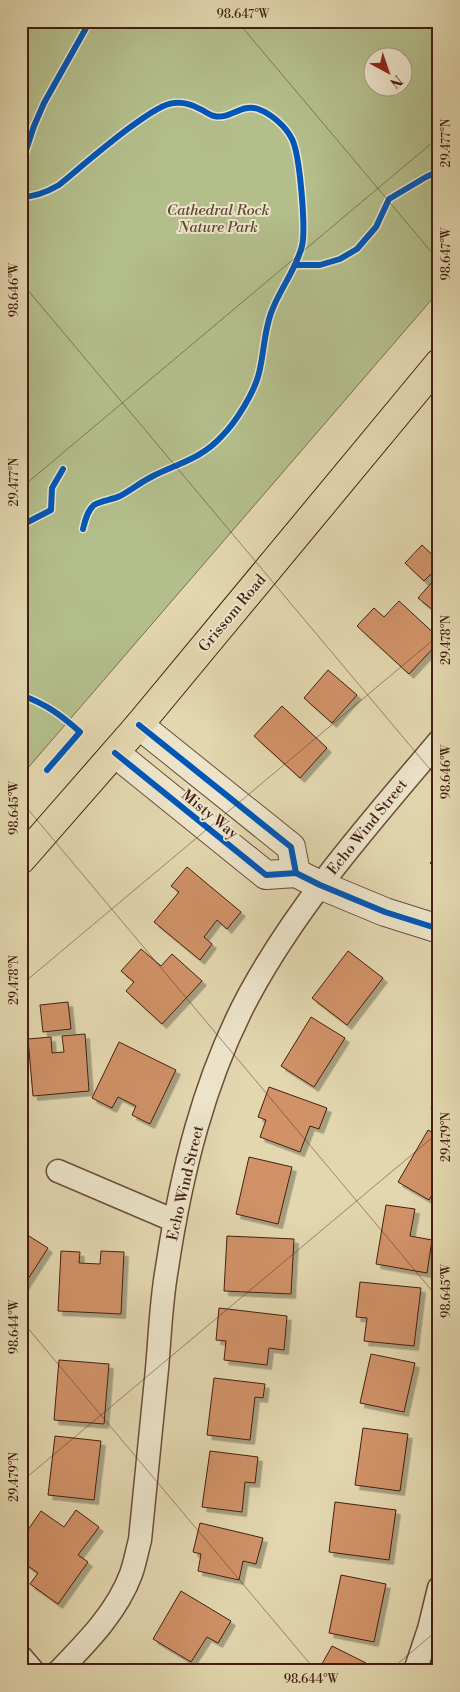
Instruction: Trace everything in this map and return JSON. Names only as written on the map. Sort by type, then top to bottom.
[{"type":"main road","name":"Grissom Road","points":[[21,860],[139,725],[439,363]]},
{"type":"street","name":"Misty Way","points":[[114,753],[266,875],[296,873],[291,847],[139,725]]},
{"type":"street","name":"Echo Wind Street","points":[[59,1671],[103,1622],[120,1596],[131,1574],[140,1540],[166,1269],[181,1186],[196,1127],[220,1058],[249,996],[288,930],[320,885],[439,741]]},
{"type":"street","points":[[296,873],[384,912],[439,929]]},
{"type":"street","points":[[58,1171],[175,1221]]},
{"type":"street","points":[[415,1671],[429,1629],[439,1588]]},
{"type":"street","points":[[21,1657],[33,1671]]},
{"type":"green space","name":"Cathedral Rock Nature Park","points":[[21,21],[439,21],[439,291],[21,776]]},
{"type":"building","points":[[422,545],[439,561],[439,566],[424,581],[405,563]]},
{"type":"building","points":[[433,581],[439,585],[439,615],[418,598]]},
{"type":"building","points":[[399,601],[439,638],[439,642],[409,674],[357,626],[374,608],[384,617]]},
{"type":"building","points":[[328,670],[357,695],[332,723],[304,698]]},
{"type":"building","points":[[282,706],[327,748],[300,778],[254,736]]},
{"type":"building","points":[[439,824],[439,838],[432,832]]},
{"type":"building","points":[[439,853],[439,870],[430,863]]},
{"type":"building","points":[[187,867],[241,912],[227,929],[217,920],[204,937],[212,944],[200,960],[154,922],[179,892],[171,886]]},
{"type":"building","points":[[141,949],[161,966],[172,954],[202,981],[162,1024],[126,991],[134,982],[121,971]]},
{"type":"building","points":[[348,951],[383,978],[347,1025],[312,998]]},
{"type":"building","points":[[68,1002],[71,1029],[43,1032],[40,1005]]},
{"type":"building","points":[[311,1017],[345,1038],[314,1087],[281,1066]]},
{"type":"building","points":[[85,1034],[89,1091],[33,1096],[28,1039],[51,1037],[52,1053],[64,1052],[62,1036]]},
{"type":"building","points":[[119,1042],[176,1070],[150,1124],[132,1115],[136,1106],[118,1097],[112,1108],[92,1098]]},
{"type":"building","points":[[269,1087],[327,1108],[319,1129],[310,1126],[300,1152],[260,1137],[266,1120],[258,1117]]},
{"type":"building","points":[[439,1093],[439,1113],[431,1109]]},
{"type":"building","points":[[428,1130],[439,1136],[439,1183],[429,1200],[398,1182]]},
{"type":"building","points":[[249,1157],[292,1167],[278,1224],[236,1214]]},
{"type":"building","points":[[386,1205],[415,1209],[410,1236],[432,1240],[427,1273],[376,1264]]},
{"type":"building","points":[[21,1231],[48,1248],[21,1290]]},
{"type":"building","points":[[227,1236],[294,1239],[291,1294],[224,1291]]},
{"type":"building","points":[[61,1251],[80,1252],[79,1263],[100,1264],[101,1251],[124,1252],[121,1314],[58,1311]]},
{"type":"building","points":[[360,1282],[421,1288],[414,1346],[364,1341],[367,1318],[356,1317]]},
{"type":"building","points":[[219,1308],[287,1316],[284,1350],[269,1348],[267,1365],[224,1360],[226,1341],[216,1340]]},
{"type":"building","points":[[371,1354],[415,1363],[404,1412],[360,1403]]},
{"type":"building","points":[[59,1360],[109,1364],[104,1424],[54,1420]]},
{"type":"building","points":[[214,1378],[265,1384],[263,1398],[255,1397],[250,1440],[207,1435]]},
{"type":"building","points":[[363,1428],[408,1434],[400,1491],[355,1485]]},
{"type":"building","points":[[55,1436],[101,1441],[94,1500],[48,1495]]},
{"type":"building","points":[[210,1451],[258,1457],[255,1483],[245,1482],[242,1512],[202,1507]]},
{"type":"building","points":[[335,1502],[396,1510],[389,1560],[329,1552]]},
{"type":"building","points":[[76,1510],[99,1527],[78,1555],[88,1562],[58,1604],[30,1584],[38,1573],[21,1561],[21,1540],[41,1511],[64,1527]]},
{"type":"building","points":[[200,1523],[263,1538],[256,1564],[243,1561],[239,1580],[198,1571],[201,1554],[193,1552]]},
{"type":"building","points":[[341,1575],[386,1584],[374,1642],[329,1633]]},
{"type":"building","points":[[181,1591],[231,1621],[218,1643],[207,1637],[191,1662],[153,1639]]},
{"type":"building","points":[[332,1646],[366,1663],[362,1671],[318,1671]]},
{"type":"cycle path","points":[[21,165],[44,103],[90,21]]},
{"type":"cycle path","points":[[21,197],[41,194],[59,185],[134,125],[164,106],[174,103],[191,105],[220,117],[246,108],[263,111],[278,121],[289,134],[298,160],[303,209],[302,246],[296,263],[271,313],[257,381],[244,407],[227,430],[206,450],[149,478],[120,496],[94,505],[88,513],[83,529]]},
{"type":"cycle path","points":[[295,265],[320,265],[340,259],[357,249],[376,227],[389,199],[439,171]]},
{"type":"cycle path","points":[[21,531],[24,524],[51,510],[52,488],[63,469]]},
{"type":"cycle path","points":[[21,695],[53,711],[80,732],[47,770]]},
{"type":"cycle path","points":[[139,725],[291,847],[296,873]]},
{"type":"cycle path","points":[[115,753],[266,875],[296,873],[385,912],[439,929]]}]
